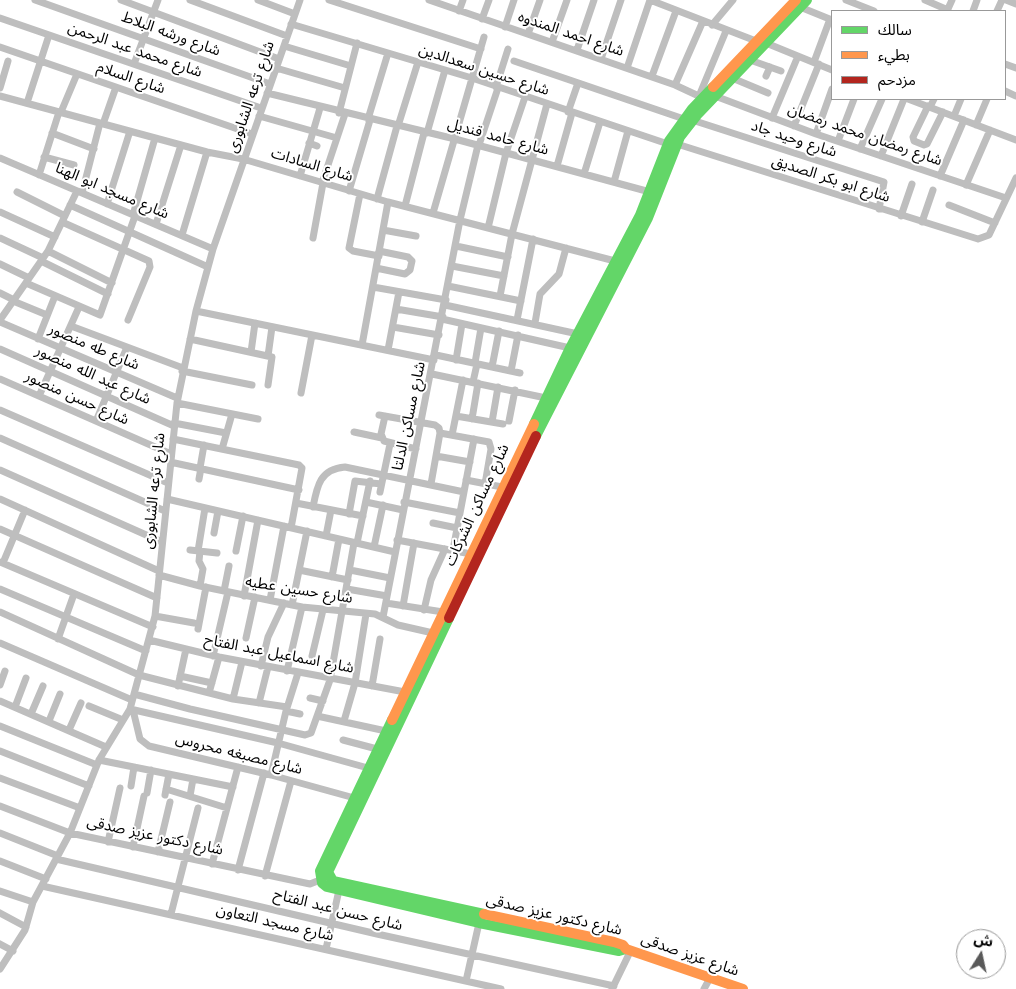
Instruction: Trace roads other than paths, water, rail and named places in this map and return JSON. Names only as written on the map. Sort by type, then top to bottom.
[{"type":"street","name":"شارع ورشه البلاط","points":[[35,0],[270,84]]},
{"type":"street","points":[[121,0],[279,59]]},
{"type":"street","points":[[134,64],[158,0]]},
{"type":"street","points":[[190,0],[287,36]]},
{"type":"street","points":[[258,0],[295,14]]},
{"type":"street","name":"شارع ترعه الشابورى","points":[[0,969],[13,951],[26,927],[33,902],[70,833],[106,747],[122,720],[131,710],[155,616],[177,400],[196,311],[213,249],[300,0]]},
{"type":"street","points":[[329,0],[481,49]]},
{"type":"street","name":"شارع احمد المندوه","points":[[428,0],[437,1],[459,11],[652,76],[701,97]]},
{"type":"street","points":[[459,11],[463,0]]},
{"type":"street","points":[[482,19],[489,0]]},
{"type":"street","points":[[505,27],[514,0]]},
{"type":"street","points":[[528,34],[540,0]]},
{"type":"street","points":[[552,42],[567,0]]},
{"type":"street","points":[[577,50],[594,0]]},
{"type":"street","points":[[601,59],[621,0]]},
{"type":"street","points":[[627,68],[650,0],[726,31],[761,42],[831,70]]},
{"type":"street","points":[[668,8],[674,0]]},
{"type":"street","points":[[712,25],[733,0]]},
{"type":"street","points":[[846,0],[871,10]]},
{"type":"street","points":[[925,0],[947,10],[952,0]]},
{"type":"street","points":[[1006,0],[1016,4]]},
{"type":"street","points":[[701,97],[801,2],[831,20],[794,126]]},
{"type":"street","points":[[652,76],[676,11]]},
{"type":"street","name":"شارع محمد عبد الرحمن","points":[[0,18],[262,108]]},
{"type":"street","points":[[676,85],[703,21]]},
{"type":"street","name":"شارع حسين سعدالدين","points":[[291,24],[472,78],[600,122],[672,144]]},
{"type":"street","points":[[672,144],[701,97],[726,31]]},
{"type":"street","points":[[27,103],[49,35]]},
{"type":"street","points":[[433,213],[484,37]]},
{"type":"street","points":[[688,120],[715,96],[750,60],[761,42]]},
{"type":"street","points":[[313,238],[323,183],[337,138],[345,88],[357,44]]},
{"type":"street","points":[[284,46],[351,66]]},
{"type":"street","name":"شارع السلام","points":[[0,47],[252,134]]},
{"type":"street","name":"شارع مساكن الدلتا","points":[[383,617],[409,479],[432,374],[460,220],[479,145],[508,49]]},
{"type":"street","points":[[349,191],[388,53]]},
{"type":"street","points":[[772,118],[798,56]]},
{"type":"street","points":[[750,60],[781,71]]},
{"type":"street","points":[[0,88],[8,61]]},
{"type":"street","name":"شارع وحيد جاد","points":[[514,61],[688,120],[882,182],[885,185]]},
{"type":"street","points":[[377,198],[418,62]]},
{"type":"street","points":[[766,76],[770,67]]},
{"type":"street","points":[[276,68],[345,88]]},
{"type":"street","points":[[405,206],[445,70]]},
{"type":"street","points":[[39,175],[52,133],[77,74]]},
{"type":"street","points":[[732,78],[768,93]]},
{"type":"street","points":[[557,166],[578,83]]},
{"type":"street","points":[[0,321],[48,251],[70,205],[80,192],[102,123],[116,87]]},
{"type":"street","name":"شارع حامد قنديل","points":[[267,93],[320,108],[479,145],[650,192]]},
{"type":"street","points":[[816,134],[831,93]]},
{"type":"street","name":"شارع السادات","points":[[0,96],[207,152],[244,159],[388,202],[615,262]]},
{"type":"street","name":"شارع رمضان محمد رمضان","points":[[715,96],[816,134],[1006,198]]},
{"type":"street","points":[[488,228],[506,153],[525,97]]},
{"type":"street","points":[[838,141],[854,100]]},
{"type":"street","points":[[860,149],[882,100]]},
{"type":"street","points":[[881,156],[906,100]]},
{"type":"street","points":[[909,100],[1016,140]]},
{"type":"street","points":[[933,100],[913,137],[914,141],[924,145],[927,144],[943,112]]},
{"type":"street","points":[[954,116],[961,100]]},
{"type":"street","points":[[976,125],[987,100]]},
{"type":"street","points":[[500,296],[512,234],[547,104]]},
{"type":"street","points":[[300,176],[313,145],[313,131],[320,108]]},
{"type":"street","points":[[259,116],[337,138]]},
{"type":"street","points":[[940,176],[964,120]]},
{"type":"street","points":[[584,174],[600,122]]},
{"type":"street","points":[[966,185],[990,130]]},
{"type":"street","points":[[107,204],[130,131]]},
{"type":"street","points":[[614,182],[628,131]]},
{"type":"street","points":[[52,133],[94,149]]},
{"type":"street","points":[[0,264],[55,296],[100,315],[130,232],[155,138]]},
{"type":"street","name":"شارع مساكن الشركات","points":[[328,872],[358,800],[530,439],[546,398],[650,192],[672,144]]},
{"type":"street","name":"شارع مساكن الشركات","points":[[321,881],[321,868],[358,800],[368,768],[502,488],[648,218],[672,144]]},
{"type":"street","name":"شارع ابو بكر الصديق","points":[[672,144],[978,239],[989,235],[995,223]]},
{"type":"street","points":[[156,224],[181,145]]},
{"type":"street","points":[[182,235],[207,152]]},
{"type":"street","points":[[44,157],[74,166]]},
{"type":"street","name":"شارع مسجد ابو الهنا","points":[[0,159],[213,249]]},
{"type":"street","points":[[879,209],[888,176]]},
{"type":"street","points":[[949,205],[995,223],[1016,178]]},
{"type":"street","points":[[901,216],[912,184]]},
{"type":"street","points":[[922,222],[933,190]]},
{"type":"street","points":[[17,192],[64,219],[149,261],[150,264],[128,320]]},
{"type":"street","points":[[360,194],[349,245],[350,250],[405,256],[412,261],[408,273],[403,274],[376,268]]},
{"type":"street","points":[[362,345],[388,202]]},
{"type":"street","points":[[70,205],[208,267]]},
{"type":"street","points":[[0,212],[55,238]]},
{"type":"street","points":[[383,230],[416,236]]},
{"type":"street","points":[[0,238],[108,294]]},
{"type":"street","points":[[517,320],[533,239]]},
{"type":"street","points":[[456,246],[508,258]]},
{"type":"street","points":[[535,323],[540,294],[559,274],[566,248]]},
{"type":"street","points":[[48,251],[112,283]]},
{"type":"street","points":[[452,266],[504,276]]},
{"type":"street","points":[[448,286],[521,301]]},
{"type":"street","points":[[373,287],[578,334]]},
{"type":"street","points":[[388,350],[399,292]]},
{"type":"street","points":[[0,294],[48,315]]},
{"type":"street","points":[[38,338],[55,296]]},
{"type":"street","points":[[39,396],[80,307]]},
{"type":"street","points":[[396,309],[570,348]]},
{"type":"street","points":[[196,311],[388,350],[520,372]]},
{"type":"street","name":"شارع طه منصور","points":[[0,321],[177,400],[258,419]]},
{"type":"street","points":[[251,352],[256,323]]},
{"type":"street","points":[[456,360],[462,324]]},
{"type":"street","points":[[71,326],[183,370],[252,385]]},
{"type":"street","points":[[268,356],[272,327]]},
{"type":"street","points":[[393,327],[439,335]]},
{"type":"street","points":[[472,418],[481,328]]},
{"type":"street","points":[[492,367],[499,331]]},
{"type":"street","points":[[301,393],[312,335]]},
{"type":"street","points":[[511,371],[518,335]]},
{"type":"street","points":[[190,339],[273,358],[268,385]]},
{"type":"street","points":[[96,421],[126,347]]},
{"type":"street","name":"شارع عبد الله منصور","points":[[0,349],[174,425],[226,433]]},
{"type":"street","points":[[432,374],[546,398]]},
{"type":"street","name":"شارع حسن منصور","points":[[0,379],[171,454]]},
{"type":"street","points":[[452,435],[463,380]]},
{"type":"street","points":[[492,422],[498,387]]},
{"type":"street","points":[[456,416],[506,423],[515,390]]},
{"type":"street","points":[[0,410],[168,483]]},
{"type":"street","points":[[222,449],[232,414]]},
{"type":"street","points":[[382,438],[382,415],[437,426],[440,433],[431,484]]},
{"type":"street","points":[[354,432],[382,438],[390,444],[416,448]]},
{"type":"street","points":[[440,433],[489,442],[491,445],[485,484]]},
{"type":"street","points":[[0,438],[165,510]]},
{"type":"street","points":[[172,439],[297,464],[302,468],[296,503],[288,527],[270,600]]},
{"type":"street","points":[[453,550],[474,439]]},
{"type":"street","points":[[380,492],[390,444]]},
{"type":"street","points":[[198,479],[204,445]]},
{"type":"street","points":[[436,456],[470,462]]},
{"type":"street","points":[[170,462],[299,490]]},
{"type":"street","points":[[313,507],[317,485],[328,471],[336,468],[353,467],[464,492]]},
{"type":"street","points":[[0,470],[162,542]]},
{"type":"street","points":[[349,514],[356,480],[382,484]]},
{"type":"street","points":[[466,480],[502,488]]},
{"type":"street","points":[[0,642],[133,697],[308,735],[312,731],[330,680],[350,570],[370,481]]},
{"type":"street","name":"شارع حسين عطيه","points":[[0,499],[159,573],[203,587],[302,607],[383,617],[398,625],[433,634]]},
{"type":"street","points":[[166,499],[395,552]]},
{"type":"street","points":[[405,500],[460,511]]},
{"type":"street","points":[[366,502],[403,510]]},
{"type":"street","points":[[296,503],[363,516]]},
{"type":"street","points":[[374,547],[383,505]]},
{"type":"street","points":[[155,616],[196,626],[203,587],[203,568],[199,561],[199,551],[205,508]]},
{"type":"street","points":[[24,510],[2,562],[153,627]]},
{"type":"street","points":[[326,536],[331,510]]},
{"type":"street","points":[[214,533],[218,511]]},
{"type":"street","points":[[236,551],[243,516]]},
{"type":"street","points":[[244,596],[258,520]]},
{"type":"street","points":[[433,523],[457,528]]},
{"type":"street","points":[[0,529],[157,598]]},
{"type":"street","points":[[259,703],[268,637],[288,604],[299,570],[306,531]]},
{"type":"street","points":[[332,577],[339,539]]},
{"type":"street","points":[[397,540],[471,554]]},
{"type":"street","points":[[403,606],[414,543]]},
{"type":"street","points":[[424,610],[431,580],[444,549]]},
{"type":"street","points":[[190,550],[217,553]]},
{"type":"street","points":[[209,693],[229,566]]},
{"type":"street","points":[[299,570],[348,580]]},
{"type":"street","points":[[350,570],[390,578]]},
{"type":"street","points":[[0,589],[146,651]]},
{"type":"street","points":[[347,589],[403,606],[443,612]]},
{"type":"street","points":[[58,639],[74,594]]},
{"type":"street","points":[[246,638],[255,598]]},
{"type":"street","points":[[287,671],[302,607]]},
{"type":"street","points":[[312,656],[323,610]]},
{"type":"street","points":[[0,612],[139,675],[233,699],[286,709],[300,714]]},
{"type":"street","points":[[344,721],[355,683],[366,614]]},
{"type":"street","points":[[372,686],[380,639]]},
{"type":"street","name":"شارع اسماعيل عبد الفتاح","points":[[149,640],[330,680],[405,692]]},
{"type":"street","points":[[178,686],[186,649]]},
{"type":"street","points":[[233,699],[242,662]]},
{"type":"street","points":[[0,685],[5,671]]},
{"type":"street","points":[[238,870],[278,744],[286,709],[298,673]]},
{"type":"street","points":[[180,676],[212,683]]},
{"type":"street","points":[[15,707],[26,678]]},
{"type":"street","points":[[31,714],[43,686]]},
{"type":"street","points":[[49,722],[60,694]]},
{"type":"street","points":[[310,698],[323,701]]},
{"type":"street","points":[[0,701],[106,747]]},
{"type":"street","points":[[69,730],[85,704],[122,720]]},
{"type":"street","points":[[131,710],[278,744],[368,768]]},
{"type":"street","name":"شارع مصبغه محروس","points":[[131,710],[140,739],[144,744],[268,774],[358,800]]},
{"type":"street","points":[[317,716],[386,731]]},
{"type":"street","points":[[0,726],[98,763],[151,770],[233,787]]},
{"type":"street","points":[[344,740],[377,749]]},
{"type":"street","points":[[0,751],[89,786]]},
{"type":"street","points":[[131,786],[134,767]]},
{"type":"street","points":[[212,864],[238,767]]},
{"type":"street","points":[[133,847],[151,770]]},
{"type":"street","points":[[169,774],[165,792],[190,796],[227,808]]},
{"type":"street","points":[[0,778],[80,808]]},
{"type":"street","points":[[190,796],[193,779]]},
{"type":"street","points":[[265,876],[291,781]]},
{"type":"street","points":[[108,842],[120,788]]},
{"type":"street","points":[[158,852],[170,802]]},
{"type":"street","name":"شارع دكتور عزيز صدقى","points":[[0,806],[70,833],[108,842],[265,876],[310,884],[321,881],[326,887],[478,922],[619,951],[629,949]]},
{"type":"street","points":[[171,914],[198,808]]},
{"type":"street","name":"شارع حسن عبد الفتاح","points":[[0,833],[57,857],[613,988]]},
{"type":"street","name":"شارع مسجد التعاون","points":[[0,861],[44,882],[171,914],[501,989]]},
{"type":"street","points":[[321,881],[328,872]]},
{"type":"street","name":"شارع دكتور عزيز صدقى","points":[[328,872],[333,881],[614,942],[629,949]]},
{"type":"street","points":[[326,949],[339,890]]},
{"type":"street","points":[[0,891],[33,902]]},
{"type":"street","points":[[0,913],[26,927]]},
{"type":"street","points":[[466,981],[478,922]]},
{"type":"street","points":[[0,944],[13,951]]},
{"type":"street","points":[[613,988],[629,949]]},
{"type":"street","name":"شارع عزيز صدقى","points":[[629,949],[743,989]]},
{"type":"street","points":[[704,989],[710,978]]}]
